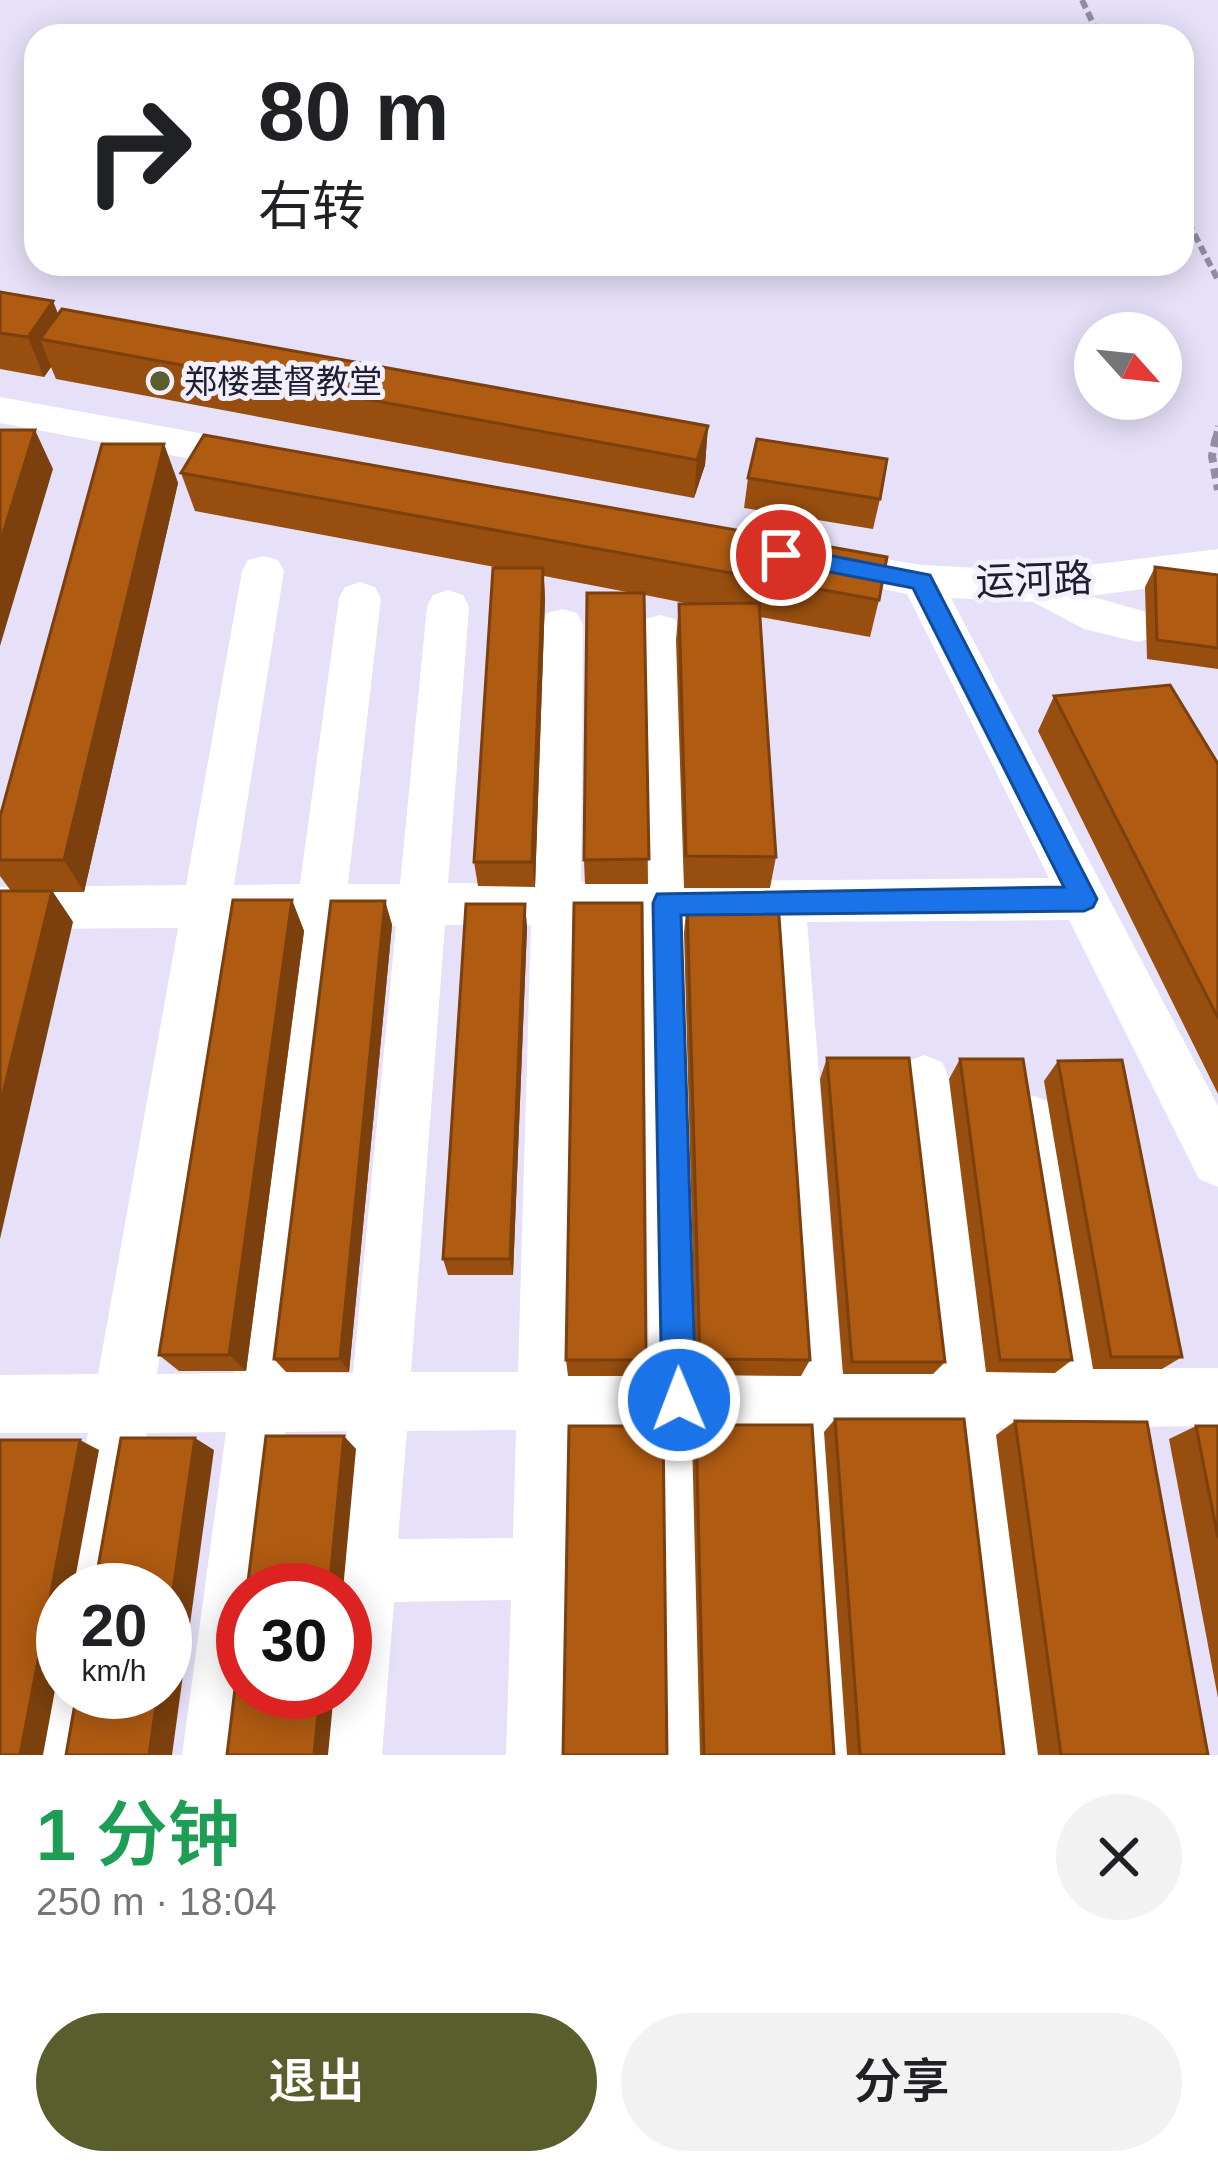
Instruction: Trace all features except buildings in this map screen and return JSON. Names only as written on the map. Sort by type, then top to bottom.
[{"type":"street","points":[[0,410],[122,454],[291,464]]},
{"type":"street","name":"运河路","points":[[781,555],[921,581],[1042,587],[1218,564]]},
{"type":"street","points":[[96,1563],[263,572]]},
{"type":"street","points":[[921,581],[1218,1161]]},
{"type":"street","points":[[1042,587],[1084,613],[1138,626]]},
{"type":"street","points":[[215,1755],[360,598]]},
{"type":"street","points":[[365,1563],[448,606]]},
{"type":"street","points":[[538,1755],[562,625]]},
{"type":"street","points":[[660,631],[688,1755]]},
{"type":"street","points":[[0,908],[1084,899]]},
{"type":"street","points":[[781,901],[840,1755]]},
{"type":"street","points":[[1022,1070],[1108,1398],[1147,1465]]},
{"type":"street","points":[[924,1079],[1012,1755]]},
{"type":"street","points":[[0,1404],[1218,1397]]},
{"type":"street","points":[[372,1571],[541,1569]]},
{"type":"street","points":[[63,1755],[69,1719]]},
{"type":"street","points":[[349,1755],[352,1719]]},
{"type":"path","points":[[1194,233],[1218,280]]},
{"type":"path","points":[[1218,426],[1212,456],[1218,490]]},
{"type":"place","name":"郑楼基督教堂","points":[[160,381]]},
{"type":"route","points":[[679,1400],[667,903],[1084,899],[921,581],[781,555]]}]
